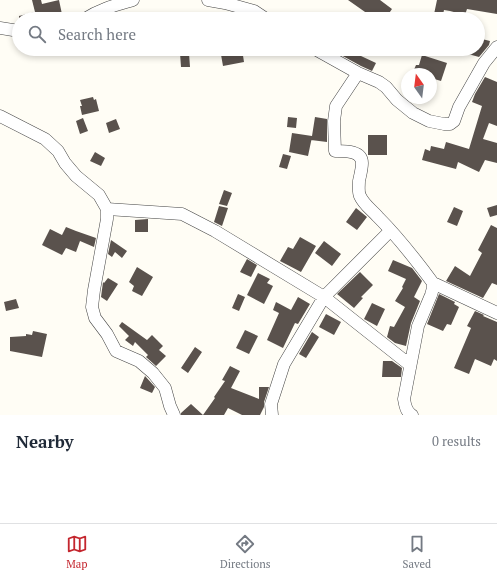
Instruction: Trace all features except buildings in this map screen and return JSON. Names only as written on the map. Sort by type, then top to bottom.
[{"type":"street","points":[[95,12],[133,0]]},
{"type":"street","points":[[208,0],[225,3],[256,12]]},
{"type":"street","points":[[0,28],[12,30]]},
{"type":"street","points":[[328,56],[358,73],[379,82],[386,87],[396,100],[413,113],[429,121],[450,124],[454,121],[459,107],[484,63],[497,46]]},
{"type":"street","points":[[358,73],[336,106],[334,121],[335,151],[348,152],[358,155],[361,158],[362,164],[358,187],[360,196],[366,205],[402,244],[433,283],[497,313]]},
{"type":"street","points":[[0,116],[45,139],[58,151],[65,163],[76,176],[99,194],[107,209],[107,219],[94,290],[92,307],[95,318],[107,334],[116,351],[139,361],[153,372],[165,388],[174,415]]},
{"type":"street","points":[[107,209],[182,214],[215,231],[324,297],[410,365]]},
{"type":"street","points":[[272,415],[271,404],[284,364],[324,297],[390,231]]},
{"type":"street","points":[[412,415],[406,407],[404,399],[418,326],[433,288],[433,283]]}]
